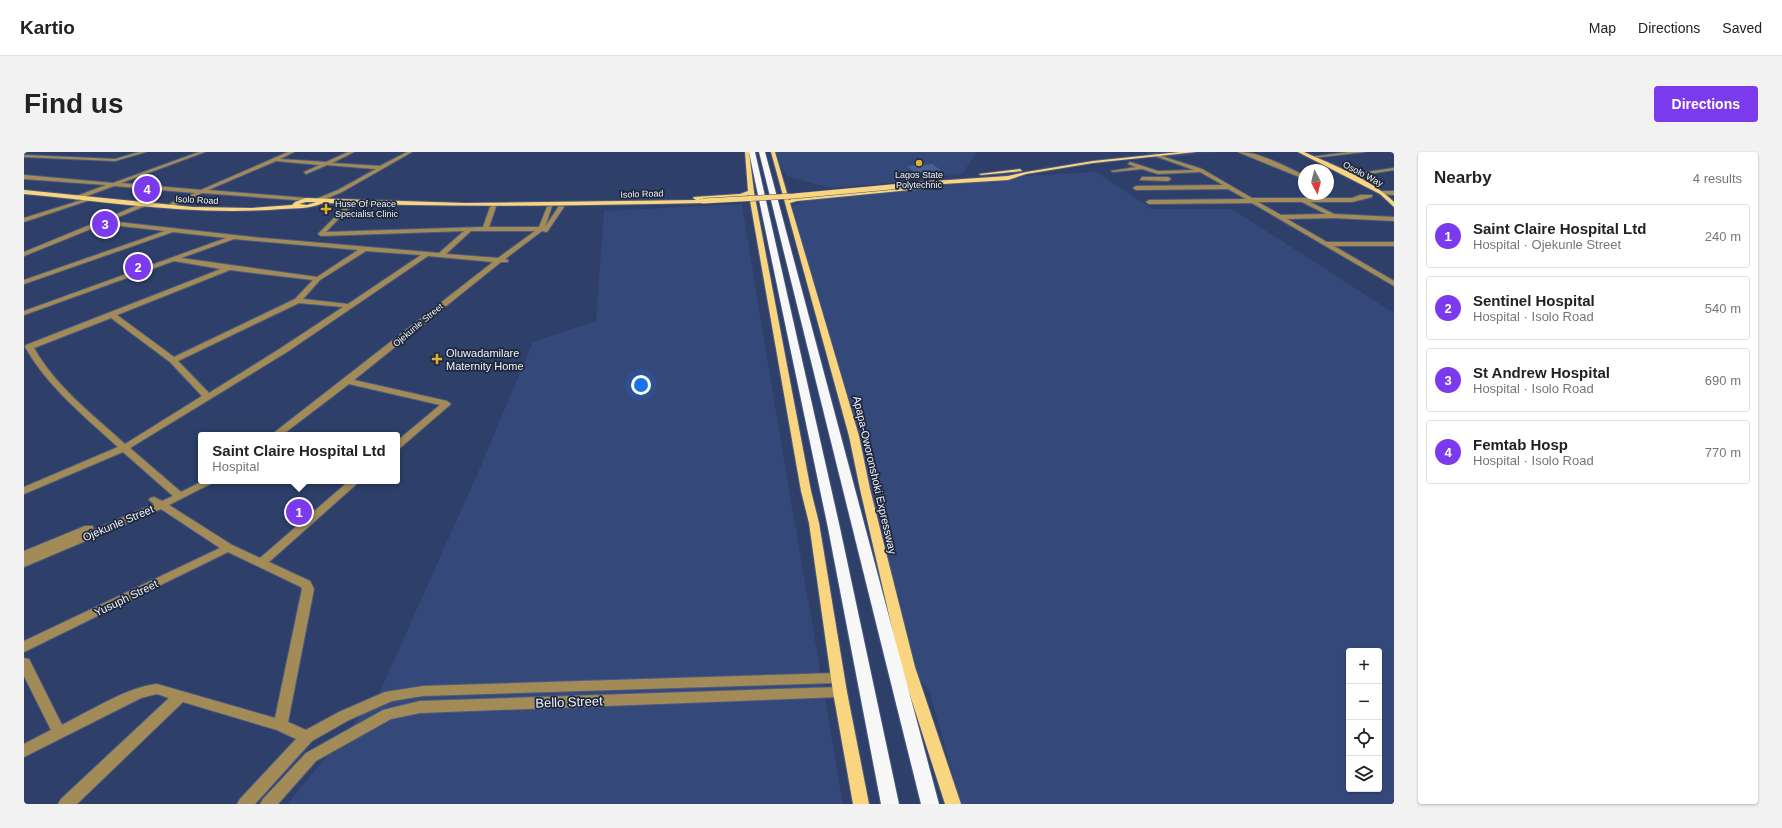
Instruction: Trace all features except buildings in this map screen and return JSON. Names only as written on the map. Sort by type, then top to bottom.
[{"type":"highway","points":[[752,152],[834,528],[890,804]]},
{"type":"highway","points":[[762,152],[930,804]]},
{"type":"main road","points":[[747,152],[751,192],[755,204],[806,491],[814,523],[837,678],[861,804]]},
{"type":"main road","name":"Apapa-Oworonshoki Expressway","points":[[773,152],[782,188],[854,436],[865,489],[908,668],[953,804]]},
{"type":"main road","points":[[964,179],[996,179],[1094,159],[1167,152]]},
{"type":"main road","points":[[782,188],[794,192],[818,192],[1194,152]]},
{"type":"main road","name":"Osolo Way","points":[[1300,152],[1349,175],[1382,193],[1394,205]]},
{"type":"main road","points":[[1005,171],[1015,172],[1018,175]]},
{"type":"main road","points":[[964,179],[982,174],[996,179]]},
{"type":"main road","name":"Isolo Road","points":[[306,200],[422,205],[578,205],[703,201],[794,196],[964,179]]},
{"type":"main road","points":[[787,203],[796,199],[990,179]]},
{"type":"main road","name":"Isolo Road","points":[[24,191],[76,198],[87,197]]},
{"type":"main road","name":"Isolo Road","points":[[24,191],[87,197],[143,205],[216,210],[296,205]]},
{"type":"main road","points":[[528,205],[560,202],[731,196],[745,195],[751,192]]},
{"type":"main road","name":"Isolo Road","points":[[98,197],[230,208],[296,205]]},
{"type":"main road","points":[[296,205],[306,200]]},
{"type":"main road","points":[[315,206],[320,201]]},
{"type":"main road","points":[[296,205],[347,207],[561,207],[739,202],[755,204]]},
{"type":"main road","points":[[550,207],[578,205]]},
{"type":"street","points":[[24,156],[115,160],[144,152]]},
{"type":"street","points":[[24,220],[203,152]]},
{"type":"street","points":[[173,204],[292,152]]},
{"type":"street","points":[[306,173],[352,152]]},
{"type":"street","points":[[320,201],[410,152]]},
{"type":"street","points":[[1240,152],[1260,158],[1298,175]]},
{"type":"street","points":[[1312,157],[1363,152]]},
{"type":"street","points":[[1157,155],[1200,170],[1394,284]]},
{"type":"street","points":[[274,159],[381,168]]},
{"type":"street","points":[[1130,163],[1175,179],[1142,179]]},
{"type":"street","points":[[1112,171],[1142,168]]},
{"type":"street","points":[[1349,175],[1394,169]]},
{"type":"street","points":[[1158,173],[1200,170]]},
{"type":"street","points":[[24,177],[306,200]]},
{"type":"street","points":[[1136,188],[1228,187]]},
{"type":"street","points":[[1382,193],[1394,193]]},
{"type":"street","points":[[1334,200],[1352,200],[1359,199],[1360,196],[1370,196]]},
{"type":"street","points":[[87,197],[98,197]]},
{"type":"street","points":[[1149,202],[1298,199]]},
{"type":"street","points":[[1303,200],[1334,216]]},
{"type":"street","points":[[24,254],[143,205]]},
{"type":"street","points":[[321,234],[347,207]]},
{"type":"street","points":[[485,229],[493,207]]},
{"type":"street","name":"Ojekunle Street","points":[[503,260],[540,229],[550,207]]},
{"type":"street","name":"Ojekunle Street","points":[[290,432],[459,290],[544,231],[561,207]]},
{"type":"street","points":[[1279,217],[1334,216],[1394,219]]},
{"type":"street","points":[[104,222],[233,237],[503,260]]},
{"type":"street","points":[[441,254],[470,229]]},
{"type":"street","points":[[296,243],[321,234],[470,229],[540,229]]},
{"type":"street","points":[[24,282],[174,230]]},
{"type":"street","points":[[24,313],[233,237]]},
{"type":"street","points":[[1328,244],[1394,244]]},
{"type":"street","points":[[173,360],[298,301],[318,279],[364,249]]},
{"type":"street","points":[[24,491],[124,448],[208,397],[351,306],[427,254]]},
{"type":"street","points":[[173,259],[229,268],[318,279]]},
{"type":"street","points":[[177,494],[124,448],[62,389],[35,360],[26,346],[112,315],[229,268]]},
{"type":"street","points":[[298,301],[351,306]]},
{"type":"street","points":[[112,315],[173,360],[208,397]]},
{"type":"street","points":[[351,382],[447,404],[400,443]]},
{"type":"street","name":"Ojekunle Street","points":[[280,432],[351,382]]},
{"type":"street","name":"Ojekunle Street","points":[[177,494],[198,481]]},
{"type":"street","name":"Ojekunle Street","points":[[24,563],[177,494],[203,484]]},
{"type":"street","points":[[261,563],[352,484]]},
{"type":"street","points":[[157,503],[228,548],[306,584],[308,589],[280,725]]},
{"type":"street","name":"Ojekunle Street","points":[[24,555],[157,503]]},
{"type":"street","name":"Yusuph Street","points":[[24,648],[228,548]]},
{"type":"street","points":[[24,664],[59,732]]},
{"type":"street","name":"Bello Street","points":[[245,804],[307,737],[344,716],[390,696],[423,691],[837,678]]},
{"type":"street","points":[[24,751],[59,732],[147,690],[157,689],[280,725],[307,737]]},
{"type":"street","name":"Bello Street","points":[[268,804],[311,757],[388,714],[420,707],[840,692]]},
{"type":"street","points":[[66,804],[180,696]]},
{"type":"shaded area","points":[[772,152],[977,152],[962,174],[880,184],[830,188],[786,176]]},
{"type":"shaded area","points":[[1145,152],[1220,152],[1155,159]]},
{"type":"shaded area","points":[[933,164],[941,171],[915,173],[907,166]]},
{"type":"shaded area","points":[[1096,172],[1152,209],[1232,209],[1394,313],[1394,804],[961,804],[929,690],[911,671],[792,206],[811,199],[972,183],[1026,176]]},
{"type":"shaded area","points":[[742,204],[843,804],[287,804],[379,694],[480,468],[533,342],[596,321],[604,211]]},
{"type":"place","name":"Lagos State Polytechnic","points":[[919,163]]},
{"type":"place","name":"Femtab Hosp","points":[[147,189]]},
{"type":"place","name":"Huse Of Peace Specialist Clinic","points":[[326,209]]},
{"type":"place","name":"St Andrew Hospital","points":[[105,224]]},
{"type":"place","name":"Sentinel Hospital","points":[[138,267]]},
{"type":"place","name":"Oluwadamilare Maternity Home","points":[[437,359]]},
{"type":"place","name":"Saint Claire Hospital Ltd","points":[[299,512]]}]
